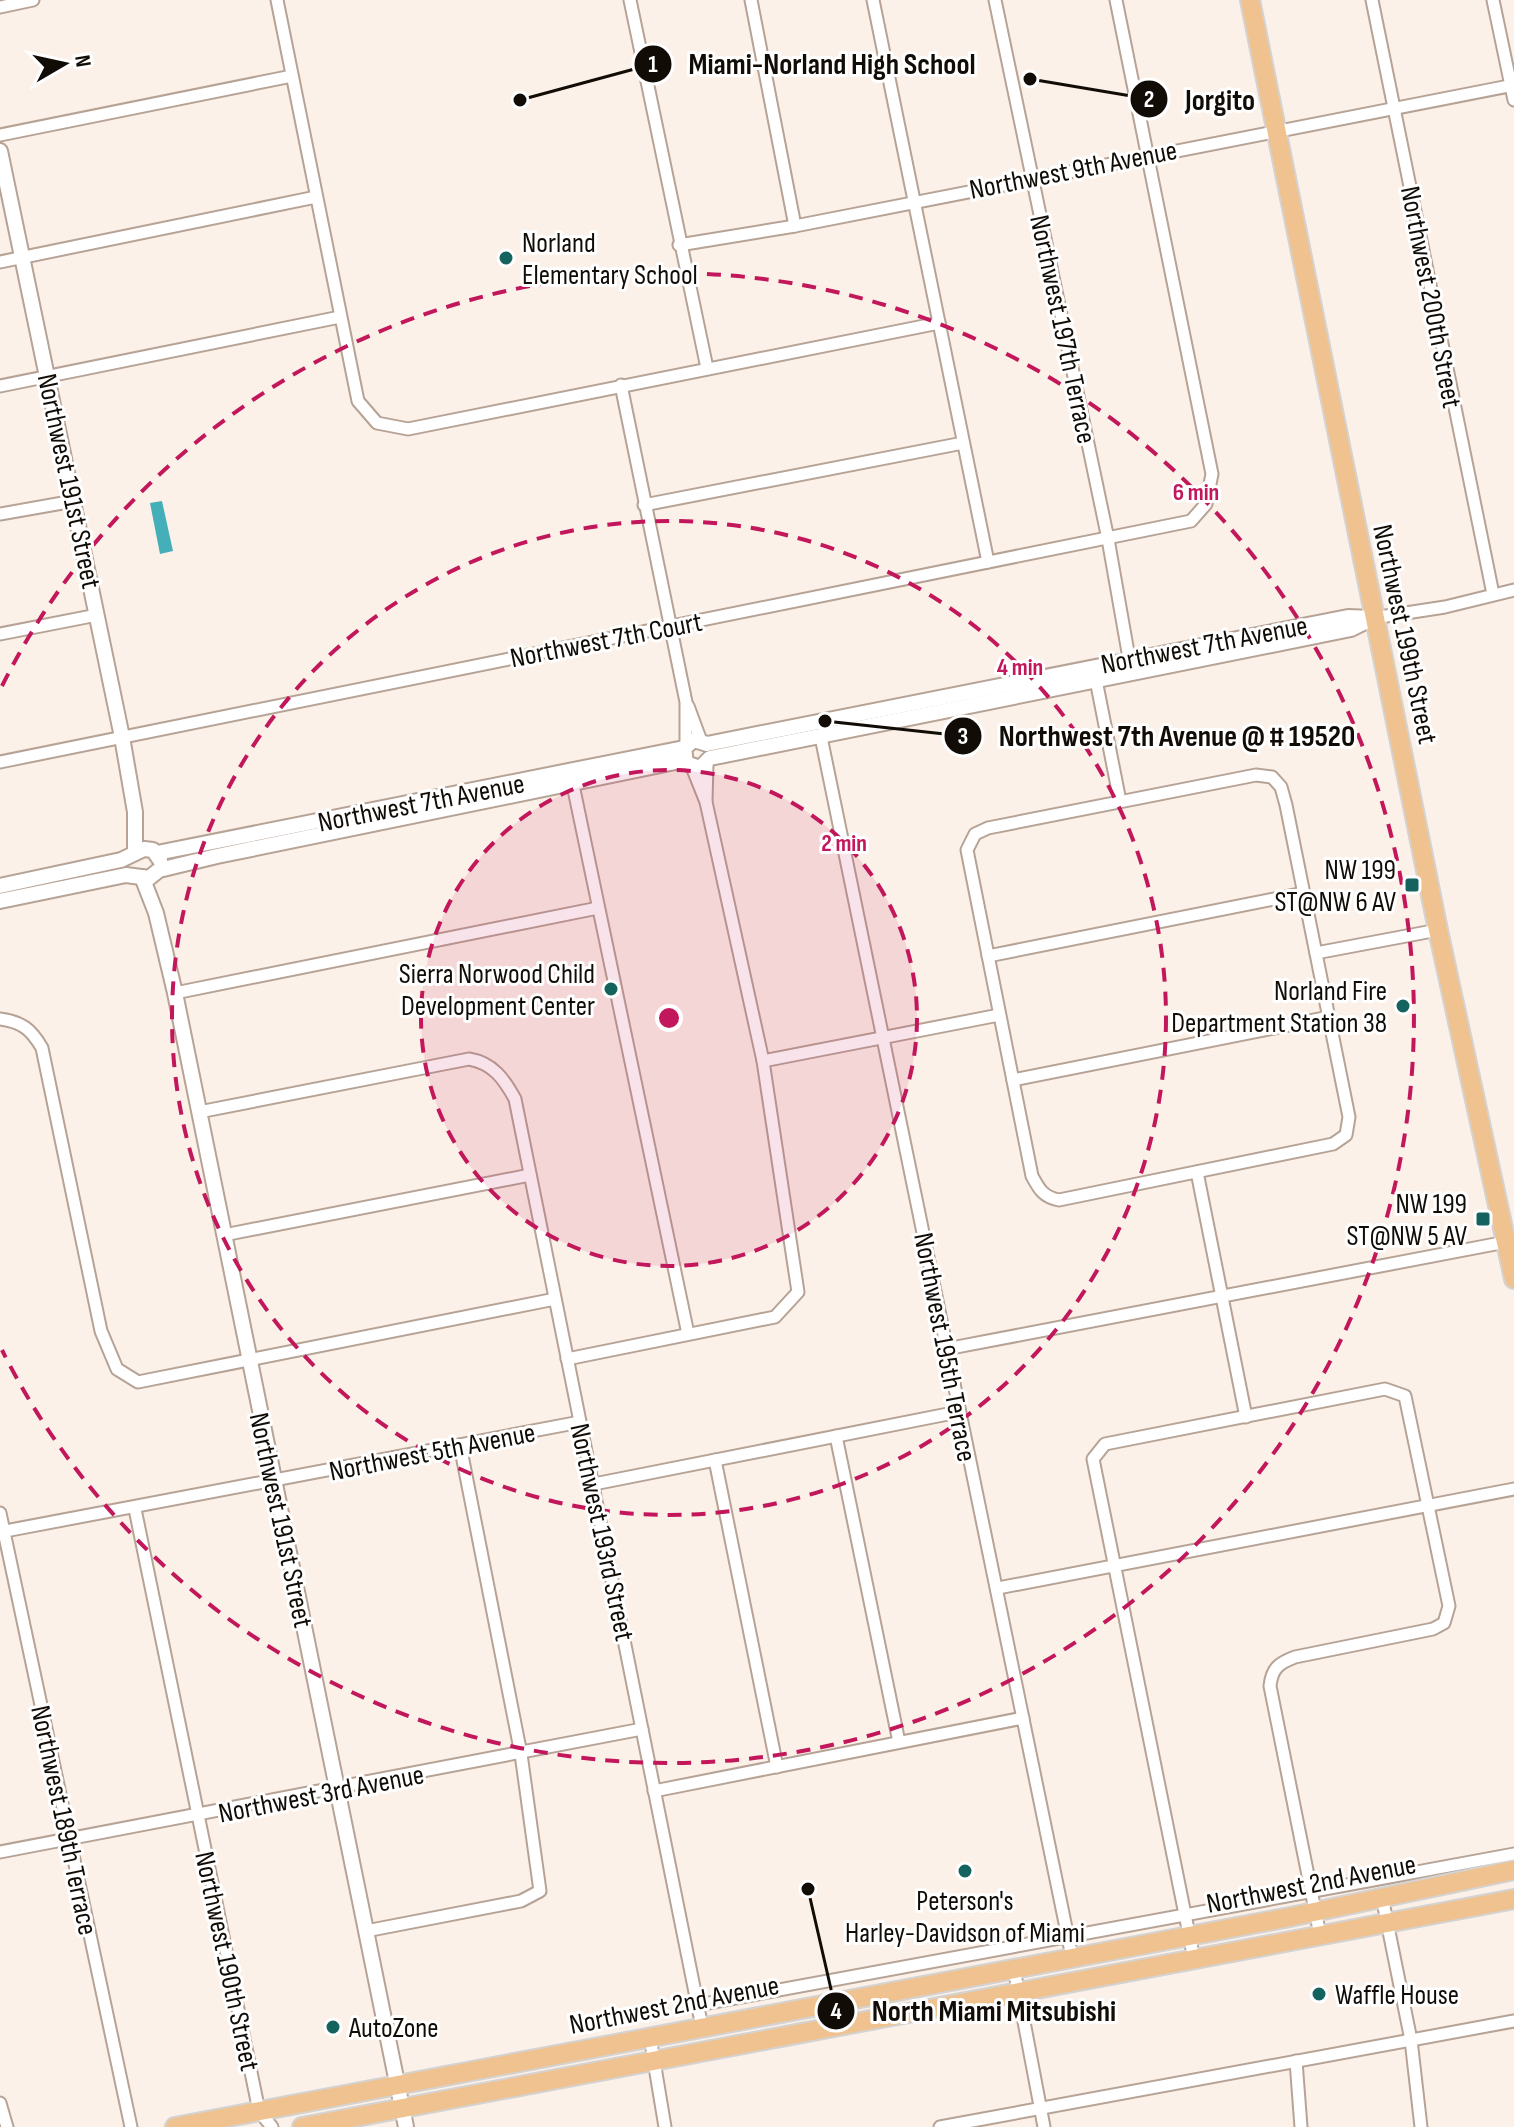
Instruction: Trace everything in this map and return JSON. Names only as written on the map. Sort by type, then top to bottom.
[{"type":"main road","name":"Northwest 199th Street","points":[[1250,0],[1373,618],[1514,1279]]},
{"type":"main road","name":"Northwest 2nd Avenue","points":[[175,2127],[1187,1936],[1514,1870]]},
{"type":"main road","name":"Northwest 2nd Avenue","points":[[302,2127],[405,2118],[654,2061],[1514,1899]]},
{"type":"street","points":[[0,7],[33,0]]},
{"type":"street","points":[[277,0],[358,401],[377,423],[408,429],[939,323]]},
{"type":"street","points":[[630,0],[707,368]]},
{"type":"street","points":[[751,0],[795,226]]},
{"type":"street","points":[[873,0],[988,562]]},
{"type":"street","name":"Northwest 197th Terrace","points":[[995,0],[1108,539],[1129,658]]},
{"type":"street","points":[[1116,0],[1148,154]]},
{"type":"street","name":"Northwest 200th Street","points":[[1372,0],[1493,594]]},
{"type":"street","points":[[1493,0],[1514,100]]},
{"type":"street","points":[[0,135],[292,76]]},
{"type":"street","name":"Northwest 9th Avenue","points":[[679,245],[795,226],[1148,154],[1512,85]]},
{"type":"street","name":"Northwest 191st Street","points":[[0,151],[144,853]]},
{"type":"street","name":"Northwest 7th Court","points":[[0,762],[1191,521],[1206,504],[1212,474],[1148,154]]},
{"type":"street","points":[[0,262],[316,197]]},
{"type":"street","points":[[0,386],[340,317]]},
{"type":"street","points":[[567,1359],[775,1317],[798,1292],[763,1061],[620,386]]},
{"type":"street","points":[[644,505],[963,443]]},
{"type":"street","points":[[0,514],[74,501]]},
{"type":"street","name":"Northwest 7th Avenue","points":[[0,901],[148,874],[573,785],[696,754],[1129,658],[1348,617],[1373,618],[1445,607],[1514,590]]},
{"type":"street","points":[[0,634],[97,615]]},
{"type":"street","name":"Northwest 7th Avenue","points":[[0,886],[144,853],[696,754],[821,737],[1351,629],[1373,618]]},
{"type":"street","points":[[1096,680],[1120,801]]},
{"type":"street","name":"Northwest 195th Terrace","points":[[821,737],[1072,1957]]},
{"type":"street","points":[[1256,775],[1272,777],[1281,787],[1349,1117],[1346,1135],[1333,1144],[1059,1200],[1040,1191],[1032,1176],[967,850],[975,834],[988,828],[1120,801],[1256,775]]},
{"type":"street","points":[[573,785],[688,1334]]},
{"type":"street","points":[[144,853],[132,866],[148,874]]},
{"type":"street","points":[[144,853],[148,874]]},
{"type":"street","name":"Northwest 191st Street","points":[[148,874],[405,2118]]},
{"type":"street","points":[[988,956],[1304,893]]},
{"type":"street","points":[[175,993],[598,908]]},
{"type":"street","points":[[1316,953],[1438,930]]},
{"type":"street","points":[[763,1061],[999,1015]]},
{"type":"street","points":[[1013,1080],[1329,1017]]},
{"type":"street","points":[[0,1019],[19,1022],[32,1032],[42,1048],[101,1331],[117,1369],[138,1382],[555,1299]]},
{"type":"street","name":"Northwest 193rd Street","points":[[199,1112],[469,1059],[481,1061],[501,1075],[515,1099],[702,2027]]},
{"type":"street","points":[[1197,1172],[1246,1417]]},
{"type":"street","points":[[224,1235],[530,1175]]},
{"type":"street","points":[[946,1349],[1506,1242]]},
{"type":"street","points":[[1194,1959],[1093,1459],[1105,1444],[1385,1389],[1405,1396],[1449,1606],[1444,1623],[1433,1629],[1295,1657],[1280,1662],[1271,1672],[1270,1686],[1320,1935]]},
{"type":"street","points":[[594,1484],[958,1412]]},
{"type":"street","name":"Northwest 5th Avenue","points":[[2,1531],[135,1509],[580,1422]]},
{"type":"street","points":[[836,1436],[899,1742]]},
{"type":"street","points":[[366,1931],[521,1901],[540,1891],[521,1754],[460,1445]]},
{"type":"street","points":[[715,1460],[777,1767]]},
{"type":"street","points":[[998,1588],[1514,1489]]},
{"type":"street","name":"Northwest 190th Street","points":[[135,1509],[259,2111],[272,2127]]},
{"type":"street","name":"Northwest 189th Terrace","points":[[0,1513],[131,2127]]},
{"type":"street","points":[[654,1791],[1023,1718]]},
{"type":"street","name":"Northwest 3rd Avenue","points":[[0,1852],[338,1790],[642,1729]]},
{"type":"street","points":[[698,2005],[1514,1854]]},
{"type":"street","points":[[1382,1897],[1411,2040],[1421,2127]]},
{"type":"street","points":[[1014,1969],[1044,2127]]},
{"type":"street","points":[[940,2127],[1514,2021]]},
{"type":"street","points":[[650,2037],[665,2127]]},
{"type":"street","points":[[1296,2061],[1301,2127]]},
{"type":"street","points":[[0,2103],[7,2127]]},
{"type":"water","points":[[162,501],[173,551],[160,554],[150,503]]},
{"type":"place","name":"Jorgito","points":[[1030,79]]},
{"type":"place","name":"Miami-Norland High School","points":[[520,100]]},
{"type":"place","name":"Norland Elementary School","points":[[506,258]]},
{"type":"place","name":"Northwest 7th Avenue @ # 19520","points":[[825,721]]},
{"type":"place","name":"NW 199 ST@NW 6 AV","points":[[1412,885]]},
{"type":"place","name":"Sierra Norwood Child Development Center","points":[[611,989]]},
{"type":"place","name":"Norland Fire Department Station 38","points":[[1403,1006]]},
{"type":"place","name":"NW 199 ST@NW 5 AV","points":[[1483,1219]]},
{"type":"place","name":"Peterson's Harley-Davidson of Miami","points":[[965,1871]]},
{"type":"place","name":"North Miami Mitsubishi","points":[[808,1889]]},
{"type":"place","name":"Waffle House","points":[[1319,1994]]},
{"type":"place","name":"AutoZone","points":[[333,2027]]}]
